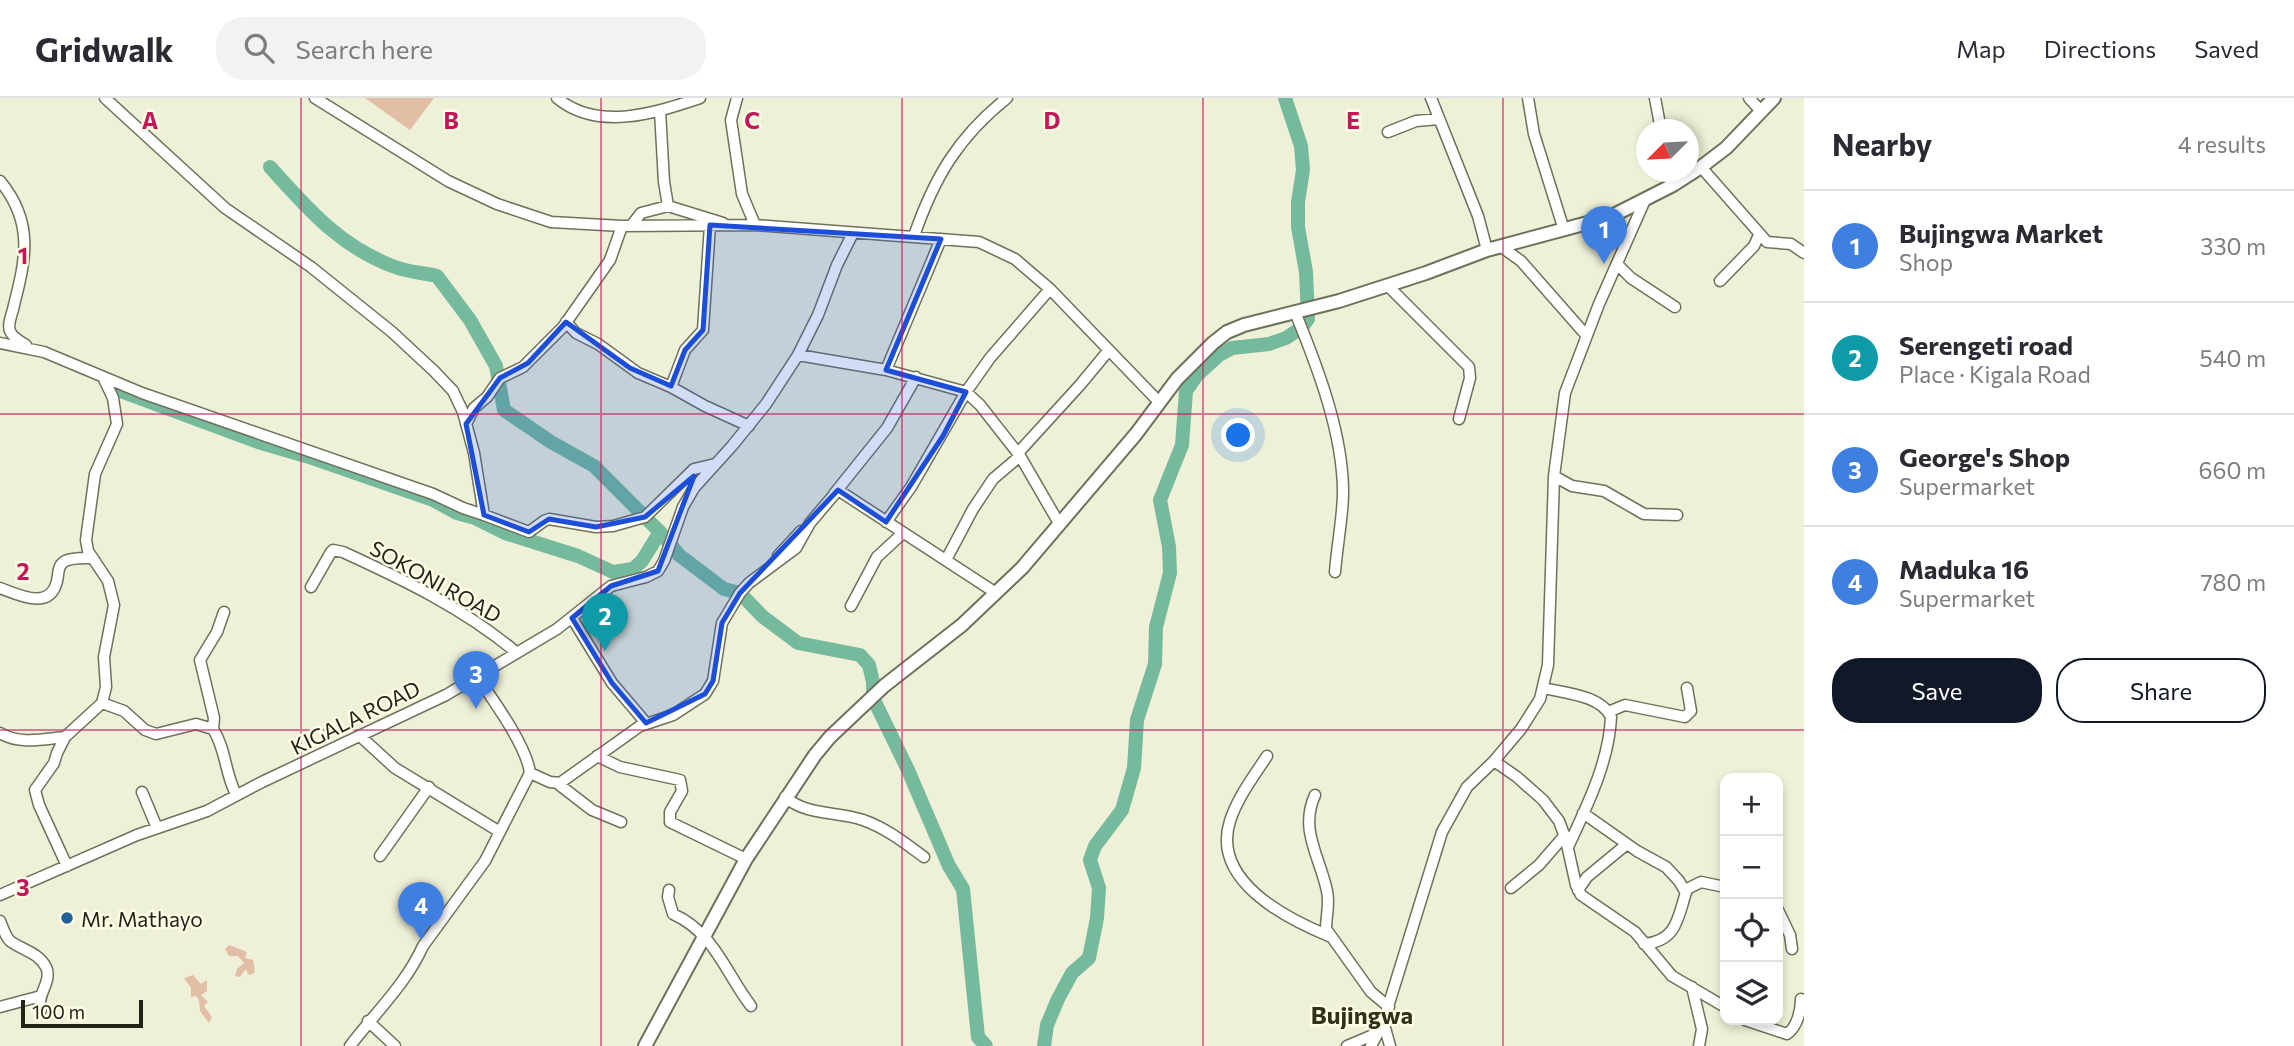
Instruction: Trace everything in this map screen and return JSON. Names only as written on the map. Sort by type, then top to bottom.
[{"type":"street","points":[[105,98],[225,208],[294,254],[392,332],[453,391],[474,453],[484,515]]},
{"type":"street","points":[[316,98],[427,169],[497,204],[551,222],[626,226],[755,225],[979,242],[1014,260],[1050,289],[1159,402]]},
{"type":"street","points":[[557,98],[568,107],[587,115],[624,116],[660,111],[700,98]]},
{"type":"street","points":[[737,98],[731,120],[742,194],[755,225]]},
{"type":"street","points":[[914,236],[945,163],[989,113],[1007,98]]},
{"type":"street","points":[[1431,98],[1478,216],[1494,248],[1530,270],[1586,335]]},
{"type":"street","points":[[1528,98],[1534,134],[1564,230]]},
{"type":"street","points":[[1654,98],[1659,119]]},
{"type":"street","points":[[1749,98],[1761,111]]},
{"type":"street","points":[[645,1046],[746,859],[785,797],[830,737],[884,686],[962,625],[1022,568],[1197,356],[1227,332],[1244,325],[1388,286],[1494,248],[1610,217],[1673,185],[1701,167],[1726,148],[1774,98]]},
{"type":"street","points":[[660,111],[668,206]]},
{"type":"street","points":[[1388,132],[1416,121],[1439,118]]},
{"type":"street","points":[[1701,167],[1767,242],[1791,244],[1804,253]]},
{"type":"street","points":[[0,181],[15,207],[26,243],[10,331],[29,348]]},
{"type":"street","points":[[1371,1046],[1382,1028],[1389,1007],[1442,832],[1467,786],[1494,761],[1533,713],[1544,688],[1548,666],[1554,476],[1565,393],[1586,335],[1645,200]]},
{"type":"street","points":[[466,424],[474,408],[488,397],[500,378],[528,363],[566,322],[610,260],[626,226],[641,213],[668,206],[727,225]]},
{"type":"street","points":[[671,387],[685,350],[691,341],[700,335],[705,321],[710,225]]},
{"type":"street","name":"KIGALA ROAD","points":[[0,895],[157,828],[207,811],[236,794],[478,678],[572,618],[611,586],[658,571],[683,507],[695,488],[748,426],[798,355],[818,315],[836,265],[853,233]]},
{"type":"street","points":[[1720,281],[1754,246],[1759,235]]},
{"type":"street","points":[[886,370],[941,239]]},
{"type":"street","points":[[1616,264],[1631,278],[1675,307]]},
{"type":"street","points":[[1388,286],[1469,368],[1470,378],[1459,419]]},
{"type":"street","points":[[886,522],[943,436],[966,392],[990,358],[1050,289]]},
{"type":"street","points":[[1295,312],[1322,384],[1338,450],[1343,496],[1335,572]]},
{"type":"street","points":[[566,322],[576,333],[598,344],[630,368],[748,426]]},
{"type":"street","points":[[0,343],[44,352],[213,419],[433,494],[529,532],[549,519],[596,527],[613,526],[645,517],[694,469],[716,464]]},
{"type":"street","points":[[946,560],[973,509],[993,479],[1019,455],[1109,350]]},
{"type":"street","points":[[798,355],[886,370],[966,392],[980,405],[1019,455],[1060,525]]},
{"type":"street","points":[[67,866],[35,796],[39,782],[54,763],[65,737],[102,703],[106,687],[104,657],[114,605],[108,581],[88,551],[86,540],[95,474],[117,424],[113,398],[103,377]]},
{"type":"street","points":[[557,783],[646,723],[660,720],[688,707],[705,694],[711,687],[722,623],[740,593],[838,490],[887,428],[916,377]]},
{"type":"street","points":[[1554,476],[1572,486],[1604,491],[1644,514],[1677,515]]},
{"type":"street","points":[[838,490],[996,593]]},
{"type":"street","points":[[851,606],[877,557],[903,533]]},
{"type":"street","name":"SOKONI ROAD","points":[[311,587],[331,552],[343,552],[446,603],[517,653]]},
{"type":"street","points":[[0,588],[36,600],[48,596],[57,584],[62,562],[93,558]]},
{"type":"street","points":[[224,612],[217,632],[200,660],[214,718],[214,729],[229,781],[236,794]]},
{"type":"street","points":[[572,618],[603,669],[646,723]]},
{"type":"street","points":[[350,1046],[401,984],[423,946],[485,861],[530,773],[529,763],[520,745],[478,678]]},
{"type":"street","points":[[1544,688],[1581,697],[1608,712],[1611,717],[1605,755],[1568,847]]},
{"type":"street","points":[[1608,712],[1625,705],[1685,717],[1691,711],[1687,688]]},
{"type":"street","points":[[102,703],[124,711],[150,733],[156,734],[196,724],[214,729]]},
{"type":"street","points":[[0,733],[13,739],[47,740],[65,737]]},
{"type":"street","points":[[360,736],[395,768],[500,832]]},
{"type":"street","points":[[597,756],[620,767],[680,780],[682,791],[670,812],[670,822],[746,859]]},
{"type":"street","points":[[1267,756],[1230,820],[1226,846],[1229,858],[1244,882],[1281,914],[1329,936]]},
{"type":"street","points":[[1494,761],[1543,800],[1559,821],[1578,890],[1587,900],[1626,925],[1672,976],[1720,1004]]},
{"type":"street","points":[[530,773],[557,783],[592,810],[621,822]]},
{"type":"street","points":[[380,856],[429,787]]},
{"type":"street","points":[[142,792],[157,828]]},
{"type":"street","points":[[1315,795],[1308,816],[1315,855],[1327,889],[1329,907],[1326,929],[1371,992],[1389,1007]]},
{"type":"street","points":[[785,797],[805,810],[860,819],[875,825],[924,857]]},
{"type":"street","points":[[1583,813],[1666,867],[1686,893]]},
{"type":"street","points":[[1511,888],[1539,865],[1564,835]]},
{"type":"street","points":[[1578,890],[1587,877],[1627,844]]},
{"type":"street","points":[[1644,944],[1658,943],[1668,936],[1676,923],[1688,889],[1701,881],[1720,886]]},
{"type":"street","points":[[669,890],[668,897],[673,914],[687,920],[717,950],[751,1006]]},
{"type":"street","points":[[1783,920],[1790,935],[1792,949]]},
{"type":"street","points":[[0,921],[8,939],[36,956],[46,968],[48,974],[39,1006],[41,1010]]},
{"type":"street","points":[[1692,987],[1702,1029],[1699,1046]]},
{"type":"street","points":[[0,1007],[41,996]]},
{"type":"street","points":[[1760,1025],[1787,1034],[1795,1025],[1801,999]]},
{"type":"street","points":[[368,1021],[395,1046]]},
{"type":"street","points":[[1347,1046],[1382,1028]]},
{"type":"street","points":[[1382,1028],[1390,1046]]},
{"type":"highlighted area","points":[[710,225],[941,239],[886,370],[966,392],[943,436],[886,522],[838,490],[740,593],[722,623],[713,681],[705,694],[646,723],[612,683],[572,618],[611,586],[658,571],[694,476],[645,517],[596,527],[549,519],[529,532],[484,515],[466,424],[500,378],[528,363],[566,322],[630,368],[671,386],[685,350],[703,330]]},
{"type":"shaded area","points":[[365,98],[434,98],[410,130]]},
{"type":"shaded area","points":[[229,945],[247,952],[245,958],[253,960],[255,972],[248,974],[246,969],[240,977],[235,976],[237,969],[244,963],[238,956],[229,956],[225,949]]},
{"type":"shaded area","points":[[193,975],[201,984],[207,980],[207,991],[201,995],[208,1002],[204,1006],[212,1017],[209,1023],[200,1011],[199,1000],[196,996],[191,997],[191,988],[184,978]]},
{"type":"waterway","points":[[1044,1046],[1047,1025],[1058,999],[1072,973],[1089,958],[1097,918],[1099,888],[1090,860],[1095,846],[1122,810],[1134,768],[1137,720],[1155,664],[1156,627],[1170,573],[1169,547],[1160,500],[1182,445],[1186,391],[1197,375],[1219,355],[1232,348],[1269,344],[1286,338],[1301,328],[1308,319],[1306,272],[1298,227],[1298,202],[1303,170],[1301,146],[1285,98]]},
{"type":"waterway","points":[[270,167],[312,212],[341,238],[375,259],[395,267],[437,276],[470,320],[496,366],[504,410],[551,442],[594,466],[660,532]]},
{"type":"waterway","points":[[115,389],[258,442],[433,500],[505,533],[578,556],[613,572],[633,569],[642,561],[660,532],[679,555],[724,589],[740,593],[762,616],[798,643],[860,655],[869,665],[873,698],[908,770],[949,866],[963,889],[978,1037],[986,1046]]},
{"type":"place","name":"Bujingwa Market","points":[[1604,264]]},
{"type":"place","name":"Serengeti road","points":[[605,651]]},
{"type":"place","name":"George's Shop","points":[[476,709]]},
{"type":"place","name":"Mr. Mathayo","points":[[67,918]]},
{"type":"place","name":"Maduka 16","points":[[421,940]]},
{"type":"district","name":"Bujingwa","points":[[1362,1014]]}]
